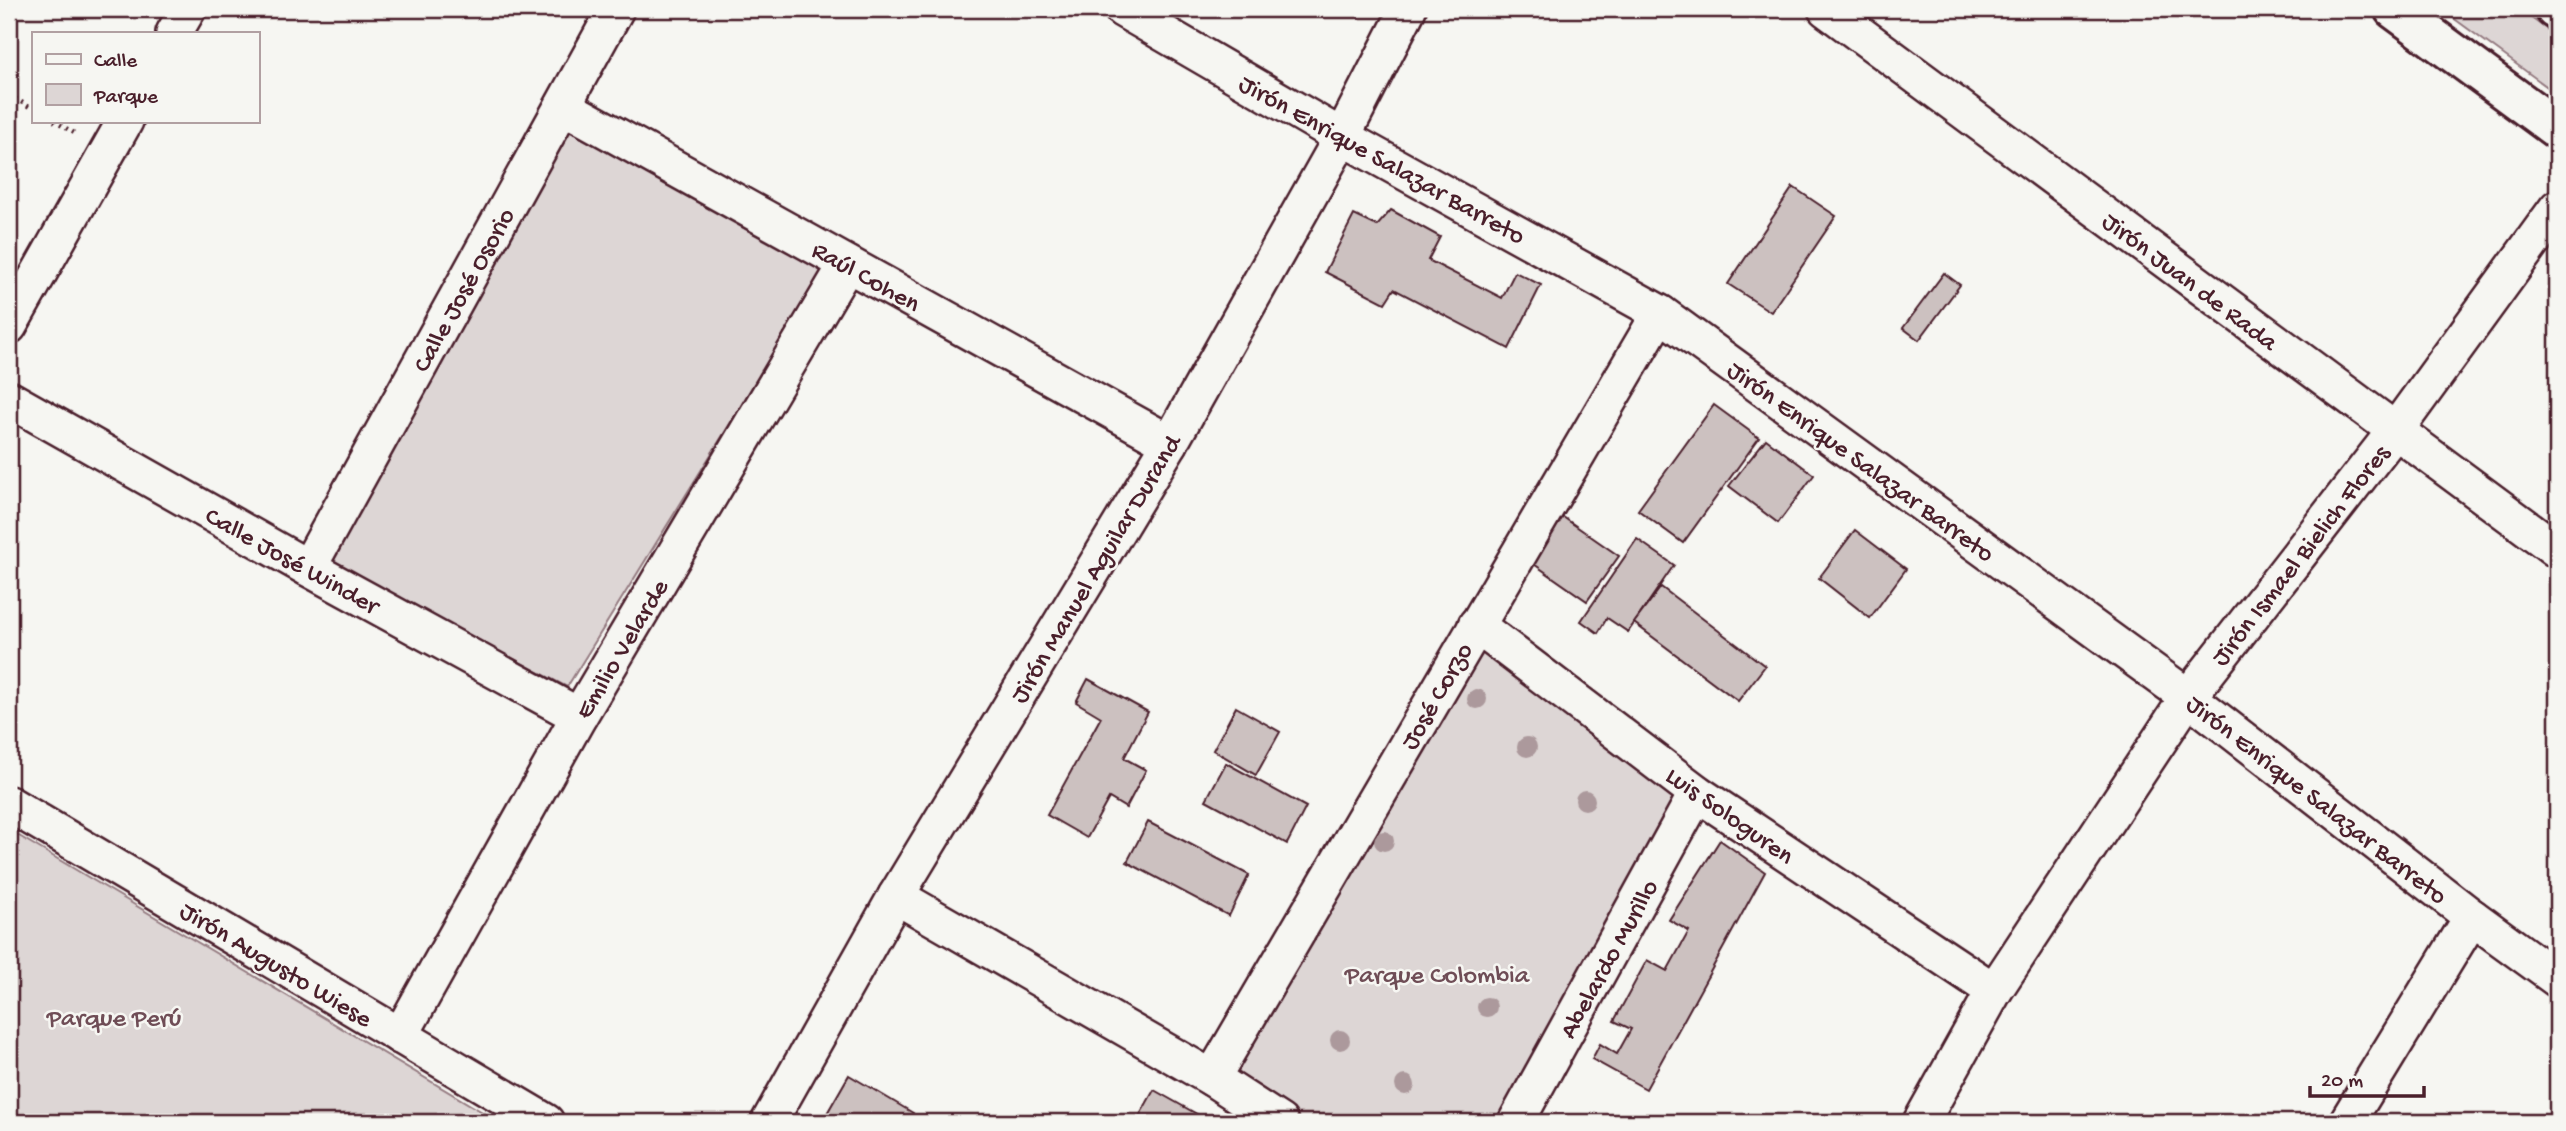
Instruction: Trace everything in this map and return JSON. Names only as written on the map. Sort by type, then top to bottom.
[{"type":"main road","points":[[2394,9],[2557,128]]},
{"type":"street","points":[[175,32],[188,9]]},
{"type":"street","name":"Calle José Osorio","points":[[308,568],[616,9]]},
{"type":"street","name":"Jirón Enrique Salazar Barreto","points":[[1122,9],[1342,137],[1660,313],[2188,698],[2472,917],[2557,979]]},
{"type":"street","name":"Jirón Manuel Aguilar Durand","points":[[769,1122],[896,896],[1170,443],[1342,137],[1408,9]]},
{"type":"street","name":"Jirón Juan de Rada","points":[[1826,9],[2557,550]]},
{"type":"street","name":"Raúl Cohen","points":[[563,106],[1170,443]]},
{"type":"street","points":[[9,326],[124,122]]},
{"type":"street","name":"Jirón Ismael Bielich Flores","points":[[1921,1122],[1994,991],[2188,698],[2395,431],[2557,208]]},
{"type":"street","name":"Emilio Velarde","points":[[400,1036],[579,716],[848,264]]},
{"type":"street","name":"José Corzo","points":[[1212,1079],[1660,313]]},
{"type":"street","name":"Calle José Winder","points":[[9,399],[308,568],[579,716]]},
{"type":"street","name":"Luis Sologuren","points":[[1476,625],[1697,793],[1994,991]]},
{"type":"street","name":"Abelardo Murillo","points":[[1516,1122],[1697,793]]},
{"type":"street","name":"Jirón Augusto Wiese","points":[[9,804],[546,1122]]},
{"type":"street","points":[[896,896],[1212,1079],[1280,1122]]},
{"type":"street","points":[[2347,1122],[2472,917]]},
{"type":"path","points":[[9,95],[32,108]]},
{"type":"green space","points":[[2441,9],[2519,9],[2557,37],[2557,94]]},
{"type":"green space","points":[[570,126],[827,267],[567,687],[329,562]]},
{"type":"green space","name":"Parque Colombia","points":[[1476,625],[1697,793],[1516,1122],[1280,1122],[1212,1078]]},
{"type":"green space","name":"Parque Perú","points":[[9,830],[499,1122],[9,1122]]},
{"type":"building","points":[[1793,187],[1836,216],[1771,312],[1728,284]]},
{"type":"building","points":[[1391,210],[1440,237],[1428,260],[1502,298],[1515,272],[1541,285],[1509,349],[1394,289],[1385,303],[1325,272],[1354,215],[1377,226]]},
{"type":"building","points":[[1944,273],[1960,285],[1919,340],[1903,328]]},
{"type":"building","points":[[1714,405],[1759,438],[1683,543],[1638,510]]},
{"type":"building","points":[[1766,439],[1814,475],[1778,523],[1729,486]]},
{"type":"building","points":[[1563,517],[1619,556],[1587,601],[1531,562]]},
{"type":"building","points":[[1855,530],[1906,569],[1870,618],[1819,578]]},
{"type":"building","points":[[1637,539],[1674,565],[1628,632],[1607,618],[1598,633],[1581,621]]},
{"type":"building","points":[[1661,587],[1765,666],[1738,701],[1634,623]]},
{"type":"building","points":[[1088,679],[1148,712],[1124,758],[1146,770],[1126,808],[1109,798],[1087,838],[1047,815],[1101,717],[1076,702]]},
{"type":"building","points":[[1236,707],[1280,732],[1256,775],[1213,750]]},
{"type":"building","points":[[1226,763],[1306,807],[1287,844],[1206,800]]},
{"type":"building","points":[[1148,822],[1249,875],[1229,916],[1127,862]]},
{"type":"building","points":[[1720,840],[1765,872],[1646,1089],[1592,1059],[1600,1044],[1617,1054],[1631,1029],[1614,1021],[1647,960],[1667,971],[1689,931],[1669,920]]},
{"type":"building","points":[[849,1075],[913,1113],[908,1122],[822,1122]]},
{"type":"building","points":[[1154,1090],[1211,1122],[1136,1122]]}]
